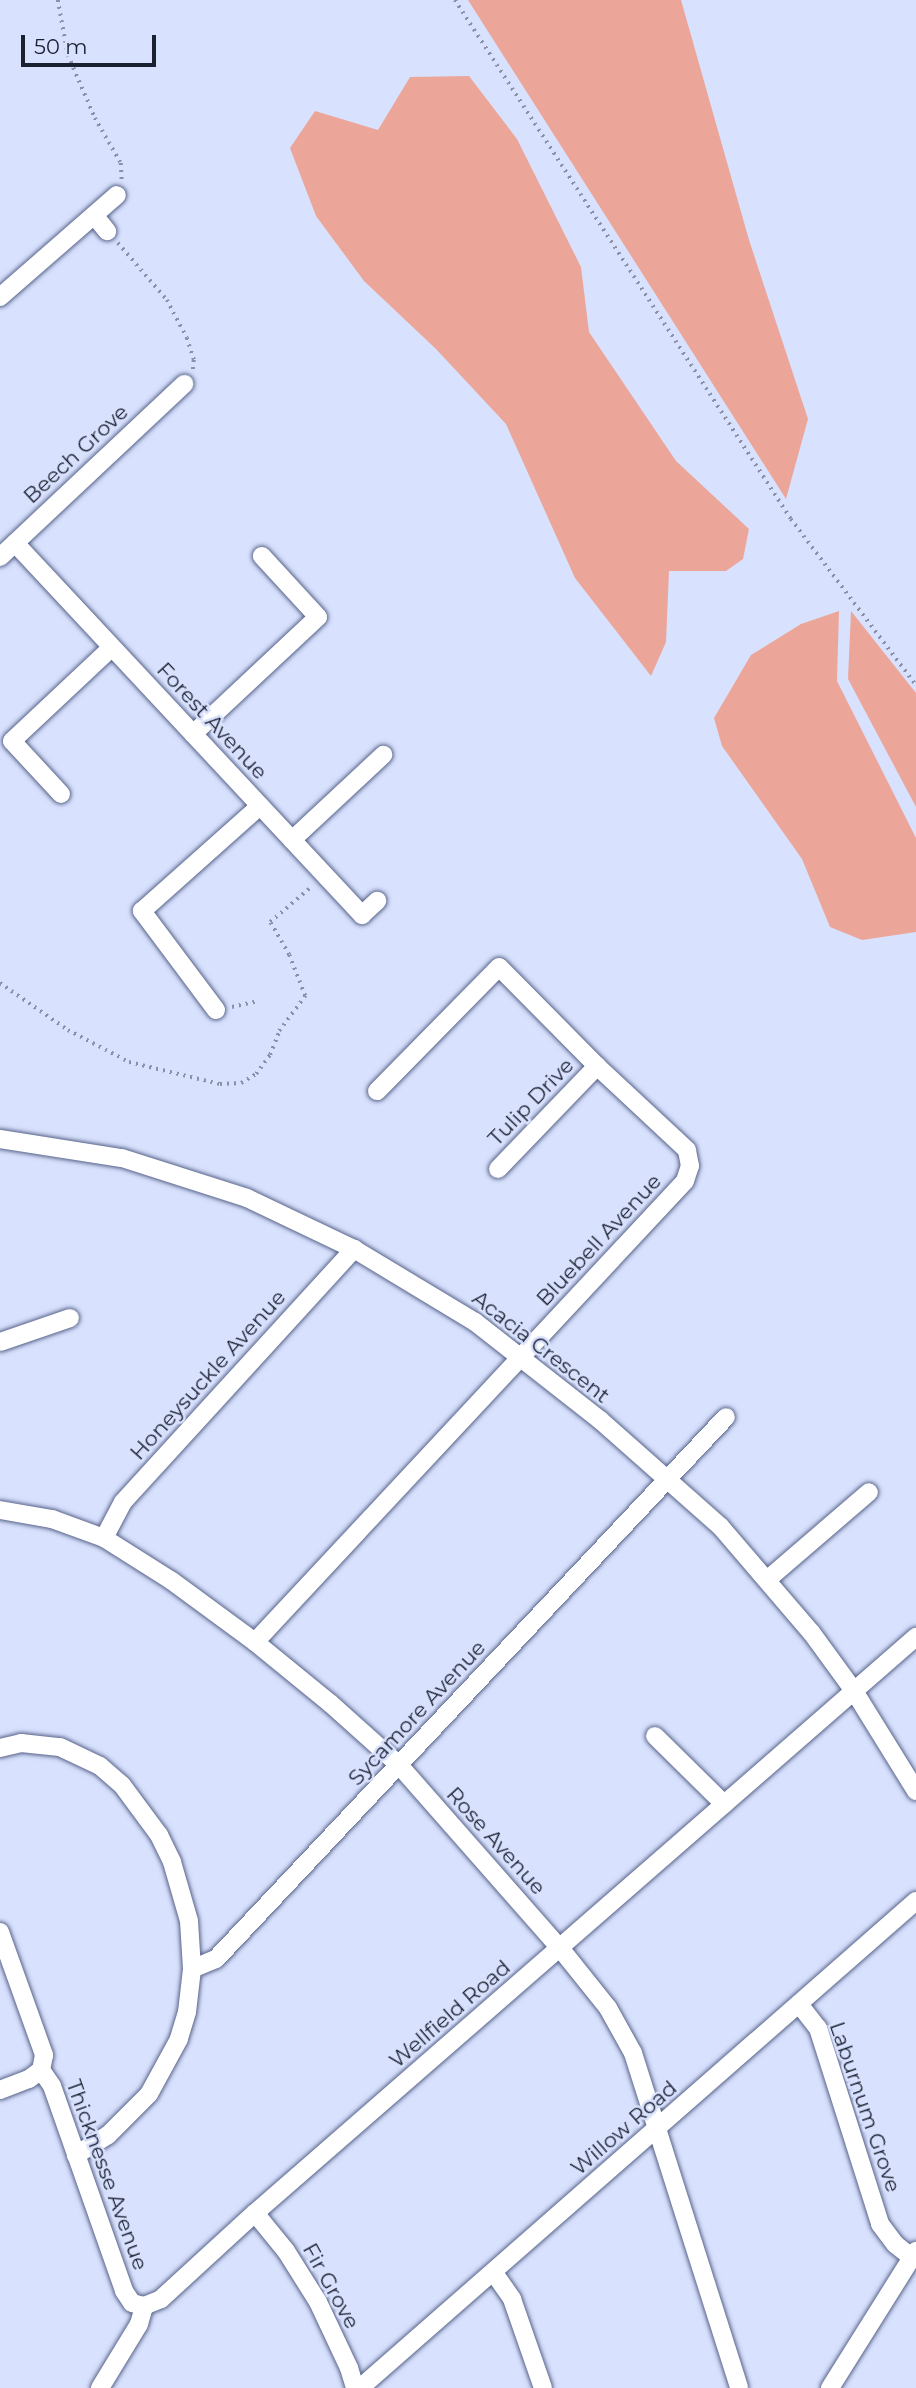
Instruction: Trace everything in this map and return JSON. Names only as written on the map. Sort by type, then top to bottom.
[{"type":"street","points":[[0,297],[117,195]]},
{"type":"street","points":[[94,215],[107,231]]},
{"type":"street","name":"Beech Grove","points":[[0,556],[184,384]]},
{"type":"street","name":"Forest Avenue","points":[[15,543],[362,915],[377,901]]},
{"type":"street","points":[[193,734],[318,617],[262,556]]},
{"type":"street","points":[[61,793],[12,741],[112,647]]},
{"type":"street","points":[[292,840],[383,755]]},
{"type":"street","points":[[216,1010],[142,911],[260,806]]},
{"type":"street","name":"Bluebell Avenue","points":[[255,1642],[685,1181],[690,1166],[687,1150],[597,1066],[499,967],[377,1091]]},
{"type":"street","name":"Tulip Drive","points":[[498,1169],[597,1066]]},
{"type":"street","name":"Acacia Crescent","points":[[0,1139],[80,1150],[158,1168],[247,1198],[354,1249],[475,1322],[668,1479],[720,1526],[768,1578],[854,1690],[916,1791]]},
{"type":"street","name":"Honeysuckle Avenue","points":[[104,1538],[123,1502],[354,1249]]},
{"type":"street","points":[[0,1342],[70,1318]]},
{"type":"street","name":"Sycamore Avenue","points":[[192,1969],[216,1959],[726,1417]]},
{"type":"street","points":[[768,1578],[869,1492]]},
{"type":"street","name":"Rose Avenue","points":[[0,1510],[52,1519],[104,1538],[172,1581],[255,1642],[331,1704],[399,1765],[560,1948],[608,2008],[633,2053],[738,2388]]},
{"type":"street","name":"Wellfield Road","points":[[145,2306],[161,2300],[255,2213],[916,1637]]},
{"type":"street","points":[[655,1736],[724,1804]]},
{"type":"street","points":[[0,1748],[21,1743],[61,1747],[100,1766],[122,1785],[159,1835],[172,1862],[189,1921],[192,1969],[187,2012],[179,2039],[149,2094],[108,2135],[76,2155]]},
{"type":"street","name":"Willow Road","points":[[357,2388],[494,2273],[916,1901]]},
{"type":"street","name":"Thicknesse Avenue","points":[[0,1932],[44,2055],[41,2070],[52,2086],[124,2291],[132,2302],[145,2306]]},
{"type":"street","name":"Laburnum Grove","points":[[799,2004],[818,2028],[880,2224],[895,2244],[914,2254]]},
{"type":"street","points":[[0,2090],[29,2079],[41,2070]]},
{"type":"street","name":"Fir Grove","points":[[255,2213],[286,2251],[318,2302],[357,2388]]},
{"type":"street","points":[[830,2388],[914,2254]]},
{"type":"street","points":[[494,2273],[512,2299],[543,2388]]},
{"type":"street","points":[[100,2388],[139,2325],[145,2306]]},
{"type":"path","points":[[58,0],[68,55],[124,173],[117,195]]},
{"type":"path","points":[[455,0],[791,519],[916,685]]},
{"type":"path","points":[[107,231],[167,300],[187,338],[194,360],[193,372],[184,384]]},
{"type":"path","points":[[216,1010],[257,1001]]},
{"type":"shaded area","points":[[468,0],[681,0],[749,240],[808,419],[786,499]]},
{"type":"shaded area","points":[[469,76],[517,139],[581,267],[589,332],[676,461],[749,529],[743,559],[726,571],[669,571],[666,642],[651,676],[575,578],[506,424],[436,349],[364,281],[316,216],[290,148],[315,111],[378,130],[410,77]]},
{"type":"shaded area","points":[[839,611],[837,681],[916,838],[916,932],[862,940],[830,927],[802,859],[722,746],[714,718],[751,655],[801,624]]},
{"type":"shaded area","points":[[851,611],[916,693],[916,807],[848,679]]}]
